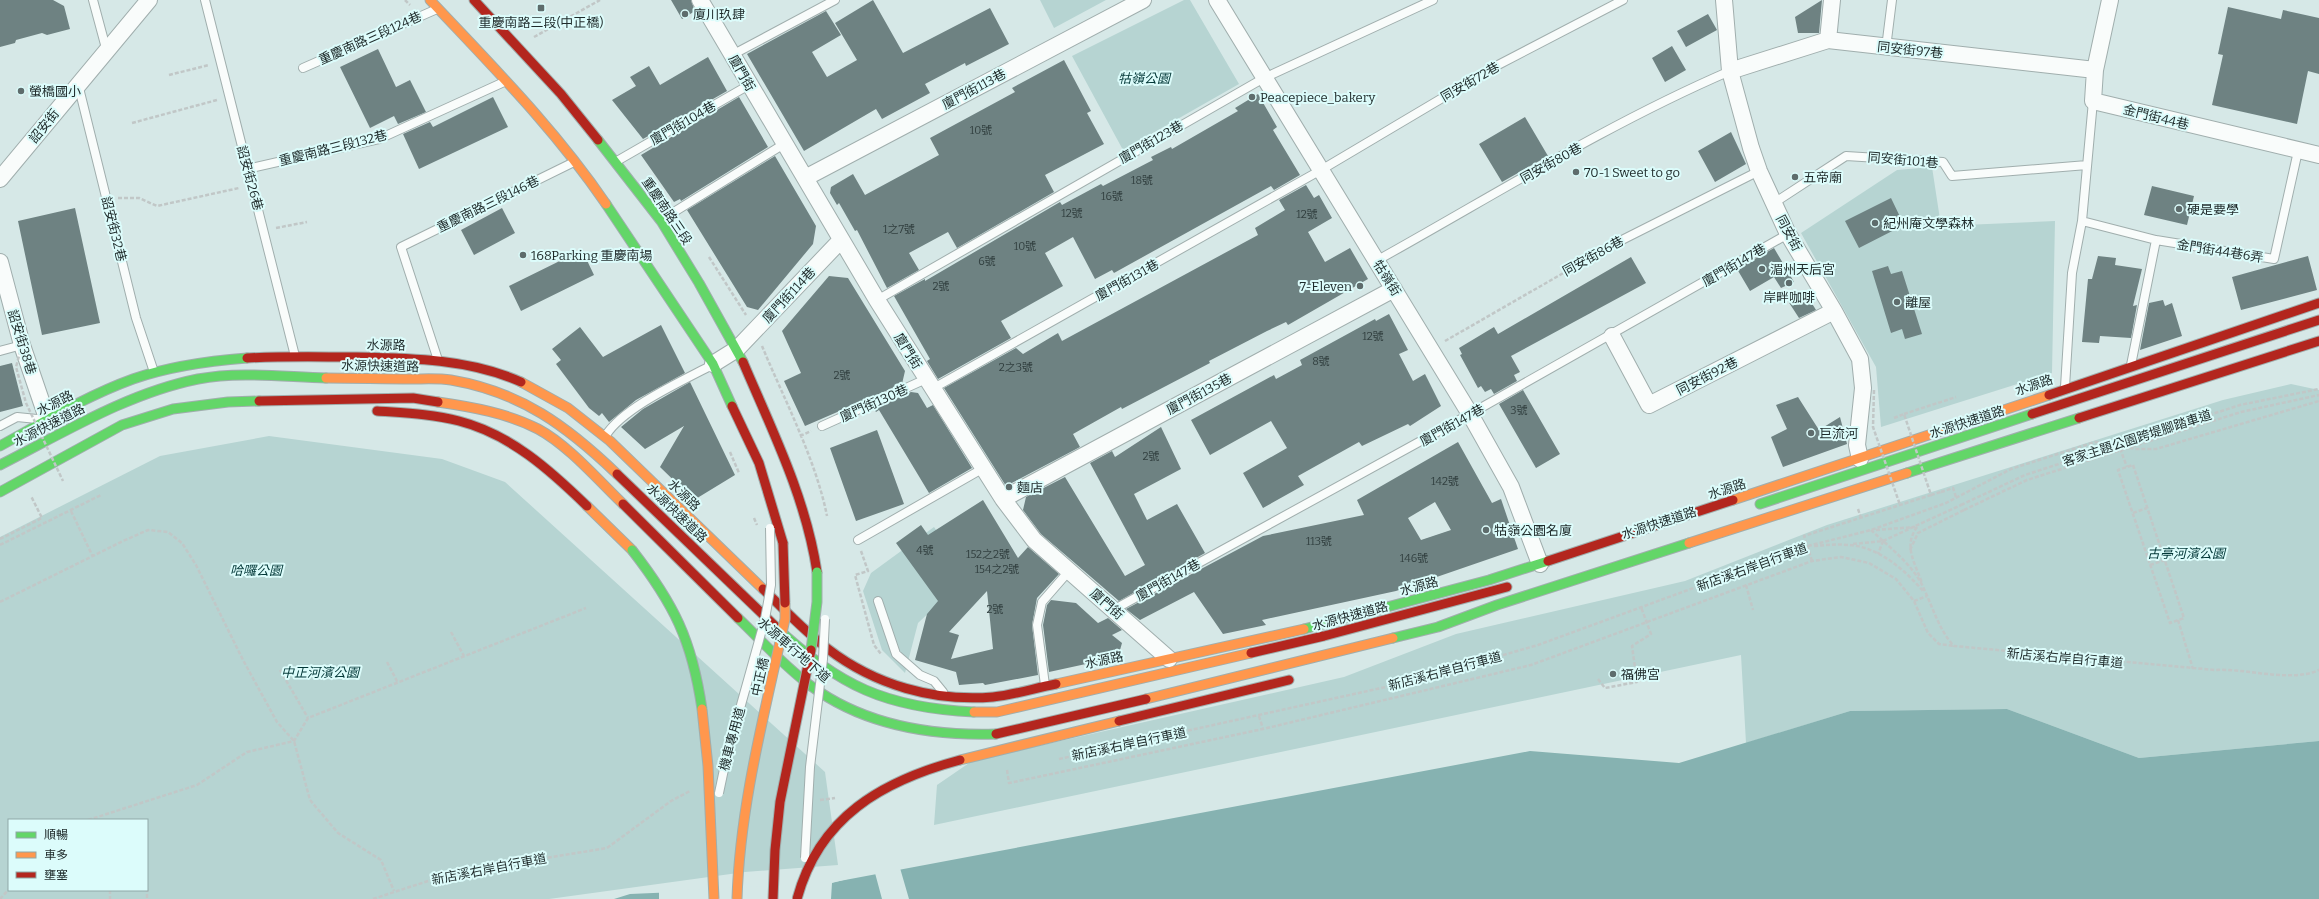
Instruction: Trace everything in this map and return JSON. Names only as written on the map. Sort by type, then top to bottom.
[{"type":"main road","points":[[430,0],[539,116],[575,162],[631,241],[713,364],[759,463]]},
{"type":"main road","name":"重慶南路三段","points":[[474,0],[560,94],[616,162],[661,221],[737,349],[790,470],[813,544],[820,573]]},
{"type":"main road","name":"水源路","points":[[994,697],[1320,626],[1540,564],[1860,459],[2319,303]]},
{"type":"main road","name":"水源快速道路","points":[[1752,507],[2319,320]]},
{"type":"main road","points":[[1400,647],[1438,627],[1504,602],[2319,341]]},
{"type":"main road","name":"水源路","points":[[0,446],[121,384],[154,373],[226,360],[295,357],[438,360],[474,366],[505,376],[524,384],[571,409],[606,436],[724,552]]},
{"type":"main road","name":"水源快速道路","points":[[0,465],[118,405],[158,390],[199,379],[247,376],[450,380],[502,393],[524,402],[559,423],[587,445],[712,565]]},
{"type":"main road","name":"水源車行地下道","points":[[274,400],[413,398],[458,405],[508,416],[539,430],[560,444],[699,580],[811,686],[839,704],[866,716],[899,727],[934,734],[966,736],[1002,734],[1438,627]]},
{"type":"main road","points":[[0,492],[122,426],[173,409],[228,402],[274,400],[427,416],[469,424],[500,436],[531,456],[559,480],[632,550],[660,586],[684,634],[700,692],[707,755],[714,899]]},
{"type":"main road","name":"中正橋","points":[[737,899],[738,869],[745,806],[784,619],[786,578],[783,543],[759,463]]},
{"type":"main road","name":"水源車行地下道","points":[[724,552],[806,631],[834,654],[861,670],[893,684],[922,693],[948,697],[994,697]]},
{"type":"main road","name":"水源車行地下道","points":[[712,565],[815,661],[839,678],[870,692],[901,703],[933,710],[997,712]]},
{"type":"main road","points":[[772,899],[773,866],[780,801],[814,642],[820,573]]},
{"type":"main road","name":"水源快速道路","points":[[997,712],[1324,636],[1515,584]]},
{"type":"main road","points":[[797,899],[809,864],[836,825],[882,790],[904,778],[960,760],[1301,677]]},
{"type":"street","name":"詔安街","points":[[0,179],[149,0]]},
{"type":"street","name":"廈門街","points":[[700,0],[840,240],[982,469],[1003,499],[1034,540],[1169,659]]},
{"type":"street","name":"廈門街113巷","points":[[805,178],[1143,0]]},
{"type":"street","name":"牯嶺街","points":[[1217,0],[1470,414],[1511,488],[1540,564]]},
{"type":"street","name":"同安街","points":[[1724,0],[1730,70],[1751,148],[1759,171],[1788,234],[1834,311],[1860,359],[1863,388],[1857,445],[1860,459]]},
{"type":"street","points":[[1828,40],[1832,0]]},
{"type":"street","points":[[2093,102],[2095,70],[2110,0]]},
{"type":"street","name":"同安街97巷","points":[[1730,70],[1828,40],[1886,48],[2095,70]]},
{"type":"street","name":"金門街44巷","points":[[2093,102],[2319,155]]},
{"type":"street","name":"廈門街114巷","points":[[713,364],[737,349],[840,240]]},
{"type":"street","name":"詔安街38巷","points":[[0,262],[22,345],[48,421]]},
{"type":"street","name":"廈門街135巷","points":[[1003,499],[1394,289]]},
{"type":"street","name":"同安街92巷","points":[[1612,336],[1649,405],[1834,311]]},
{"type":"lane","points":[[93,0],[106,52]]},
{"type":"lane","name":"詔安街26巷","points":[[205,0],[295,357]]},
{"type":"lane","points":[[732,55],[835,0]]},
{"type":"lane","name":"廈門街123巷","points":[[877,300],[1264,78],[1433,0]]},
{"type":"lane","name":"同安街72巷","points":[[1321,170],[1498,65],[1623,0]]},
{"type":"lane","points":[[1886,48],[1892,0]]},
{"type":"lane","name":"重慶南路三段124巷","points":[[303,68],[438,8]]},
{"type":"lane","name":"同安街80巷","points":[[1376,261],[1596,138],[1687,89],[1730,70]]},
{"type":"lane","name":"重慶南路三段132巷","points":[[247,169],[379,139],[505,81]]},
{"type":"lane","name":"詔安街32巷","points":[[78,84],[136,318],[154,373]]},
{"type":"lane","name":"廈門街104巷","points":[[616,162],[749,85]]},
{"type":"lane","points":[[2065,389],[2072,273],[2082,221],[2093,102]]},
{"type":"lane","points":[[661,221],[784,144]]},
{"type":"lane","name":"金門街44巷6弄","points":[[2082,221],[2156,240],[2274,259],[2298,151]]},
{"type":"lane","name":"同安街101巷","points":[[1774,203],[1846,156],[1943,162],[1952,176],[2087,165]]},
{"type":"lane","name":"重慶南路三段146巷","points":[[438,360],[401,246],[575,162]]},
{"type":"lane","name":"廈門街131巷","points":[[929,384],[1321,170]]},
{"type":"lane","name":"同安街86巷","points":[[1610,246],[1759,171]]},
{"type":"lane","name":"廈門街147巷","points":[[1113,610],[1612,336],[1788,234]]},
{"type":"lane","points":[[2131,366],[2156,240]]},
{"type":"lane","points":[[0,350],[22,345]]},
{"type":"lane","points":[[606,436],[613,425],[642,404],[713,364]]},
{"type":"lane","name":"廈門街130巷","points":[[822,426],[929,384]]},
{"type":"lane","points":[[0,426],[17,417],[48,421]]},
{"type":"lane","name":"機車專用道","points":[[705,899],[714,814],[727,755],[765,619],[771,585],[770,528],[759,463]]},
{"type":"lane","points":[[858,540],[982,469]]},
{"type":"lane","points":[[1045,686],[1037,625],[1042,602],[1069,571]]},
{"type":"lane","points":[[805,899],[804,876],[810,766],[825,639],[820,573]]},
{"type":"lane","points":[[878,601],[896,654],[920,675],[934,681],[948,697]]},
{"type":"path","points":[[535,36],[600,0]]},
{"type":"path","points":[[169,75],[220,62]]},
{"type":"path","points":[[132,123],[229,97]]},
{"type":"path","points":[[106,199],[139,198],[157,206],[251,185]]},
{"type":"path","points":[[264,231],[307,222]]},
{"type":"path","name":"同安街86巷","points":[[1431,350],[1610,246]]},
{"type":"path","points":[[22,345],[16,367],[26,403],[63,481]]},
{"type":"path","name":"客家主題公園跨堤腳踏車道","points":[[1850,545],[1883,541],[2025,475],[2240,405],[2319,388]]},
{"type":"path","points":[[1874,390],[1873,427],[1900,505]]},
{"type":"path","points":[[1910,551],[1918,533],[2027,480],[2241,412],[2319,395]]},
{"type":"path","points":[[1894,418],[1956,397]]},
{"type":"path","name":"新店溪右岸自行車道","points":[[1053,760],[1413,681],[1516,652],[1808,546],[1871,530],[1946,503],[2023,464],[2095,442],[2118,443],[2134,449],[2156,449],[2319,401]]},
{"type":"path","points":[[1904,414],[1931,495]]},
{"type":"path","points":[[2118,443],[2126,467]]},
{"type":"path","points":[[729,451],[741,479]]},
{"type":"path","points":[[2133,465],[2148,508],[2184,618],[2170,623],[2118,470],[2133,465]]},
{"type":"path","points":[[1812,561],[1804,536],[1953,488],[1956,497]]},
{"type":"path","points":[[31,497],[42,518],[0,540],[1,545],[101,495]]},
{"type":"path","points":[[2133,513],[2148,508]]},
{"type":"path","points":[[70,511],[93,557]]},
{"type":"path","points":[[752,511],[754,518]]},
{"type":"path","points":[[1871,530],[1918,526]]},
{"type":"path","points":[[1918,526],[1910,540],[1910,551],[1940,628],[1954,646]]},
{"type":"path","points":[[0,602],[93,557],[123,540],[148,530],[168,532],[182,543],[196,565],[243,660],[277,722],[294,741],[310,800],[338,833],[382,860],[394,892]]},
{"type":"path","points":[[1871,530],[1910,568],[1927,596]]},
{"type":"path","points":[[858,540],[868,571],[856,575],[874,645]]},
{"type":"path","points":[[1878,554],[1883,541]]},
{"type":"path","points":[[1808,546],[1850,545],[1878,554],[1910,576],[1927,596]]},
{"type":"path","name":"新店溪右岸自行車道","points":[[1014,768],[1007,770],[1009,783],[1263,729],[1531,665],[1812,561],[1841,557],[1869,563],[1896,579],[1914,601],[1928,633],[1938,644],[2193,669],[2302,675],[2319,670]]},
{"type":"path","points":[[2150,565],[2165,560]]},
{"type":"path","points":[[1746,585],[1754,610]]},
{"type":"path","points":[[1914,601],[1927,596]]},
{"type":"path","points":[[1598,679],[1605,688],[1637,682],[1632,646],[1651,634],[1641,607]]},
{"type":"path","points":[[91,819],[197,785],[247,752],[294,741],[308,718],[586,608]]},
{"type":"path","points":[[2178,620],[2193,669]]},
{"type":"path","points":[[451,632],[464,656]]},
{"type":"path","points":[[387,662],[398,683]]},
{"type":"path","points":[[280,670],[308,718]]},
{"type":"path","points":[[1259,716],[1263,729]]},
{"type":"path","name":"新店溪右岸自行車道","points":[[373,899],[428,881],[491,867],[607,848]]},
{"type":"path","points":[[0,899],[8,890]]},
{"type":"green space","points":[[1040,0],[1106,0],[1054,28]]},
{"type":"green space","name":"牯嶺公園","points":[[1184,0],[1190,0],[1239,84],[1123,150],[1072,56]]},
{"type":"green space","points":[[1932,167],[1941,226],[2055,221],[2052,373],[1881,427],[1876,367],[1801,233],[1897,170]]},
{"type":"green space","name":"古亭河濱公園","points":[[2291,384],[2319,390],[2319,741],[2139,758],[2007,709],[1850,711],[1746,743],[1741,655],[934,825],[937,785],[972,761],[1344,677],[1456,634],[1685,581],[1827,525],[2223,400]]},
{"type":"green space","name":"中正河濱公園","points":[[269,436],[442,459],[505,482],[825,772],[838,865],[745,872],[549,899],[0,899],[0,537],[160,456]]},
{"type":"green space","points":[[934,527],[969,575],[918,623],[905,673],[882,650],[863,591],[871,573]]},
{"type":"shaded area","points":[[2007,709],[2139,758],[2319,741],[2319,899],[614,899],[630,894],[813,886],[1530,751],[1679,763],[1850,711]]},
{"type":"pier","points":[[900,868],[909,899],[882,899],[875,873]]},
{"type":"pier","points":[[866,874],[832,883],[831,899],[659,899],[659,891],[813,884]]},
{"type":"building","points":[[0,0],[53,0],[64,6],[70,29],[47,35],[42,33],[16,40],[15,43],[0,47]]},
{"type":"building","name":"廈川玖肆","points":[[671,0],[691,0],[695,11],[682,19]]},
{"type":"building","points":[[873,0],[903,53],[990,8],[1009,44],[966,66],[965,63],[925,84],[930,93],[882,119],[876,109],[804,151],[747,54],[826,11],[841,35],[812,52],[827,77],[857,60],[835,23]]},
{"type":"building","points":[[1822,0],[1819,33],[1798,33],[1795,17]]},
{"type":"building","points":[[2228,7],[2281,19],[2283,10],[2319,18],[2319,74],[2308,71],[2297,124],[2212,105],[2223,55],[2218,54]]},
{"type":"building","points":[[1708,14],[1717,30],[1686,47],[1677,31]]},
{"type":"building","points":[[1672,46],[1686,70],[1665,82],[1652,58]]},
{"type":"building","points":[[378,49],[396,87],[410,80],[426,112],[398,124],[394,116],[370,128],[340,67]]},
{"type":"building","points":[[708,57],[727,91],[643,139],[612,100],[636,86],[630,77],[649,66],[660,85]]},
{"type":"building","points":[[1064,60],[1091,111],[1087,113],[1104,144],[1045,175],[1054,192],[957,248],[948,232],[909,253],[919,270],[887,288],[857,230],[855,231],[839,203],[837,205],[830,193],[831,187],[853,174],[865,195],[939,155],[930,138],[1015,92],[1012,88]]},
{"type":"building","points":[[1258,94],[1277,127],[1273,130],[1300,175],[1274,190],[1271,186],[1114,273],[1112,270],[1095,279],[1073,237],[1045,253],[1063,286],[1001,321],[1011,338],[938,379],[927,361],[930,359],[894,296],[925,279],[925,281],[1060,202],[1062,205],[1101,184],[1103,186],[1153,160],[1151,157],[1171,147],[1172,149],[1238,111],[1235,108]]},
{"type":"building","points":[[493,97],[508,127],[419,169],[403,134],[430,122],[433,127]]},
{"type":"building","points":[[739,97],[768,147],[681,201],[680,199],[674,202],[641,155]]},
{"type":"building","points":[[1525,117],[1548,156],[1502,182],[1479,144]]},
{"type":"building","points":[[1731,132],[1746,164],[1715,182],[1698,151]]},
{"type":"building","points":[[775,156],[816,226],[813,244],[758,310],[747,307],[687,210]]},
{"type":"building","points":[[1306,185],[1314,198],[1319,195],[1332,218],[1308,232],[1325,262],[1350,248],[1368,279],[1288,325],[1286,322],[1267,331],[1209,361],[1210,363],[1122,409],[1121,407],[1073,434],[1080,447],[1006,486],[944,388],[1016,348],[1023,354],[1058,333],[1062,341],[1258,235],[1255,228],[1285,210],[1279,200]]},
{"type":"building","points":[[2152,186],[2194,196],[2187,225],[2144,215]]},
{"type":"building","name":"紀州庵文學森林","points":[[1891,198],[1904,225],[1859,248],[1845,221]]},
{"type":"building","points":[[75,208],[100,323],[42,335],[18,221]]},
{"type":"building","points":[[502,208],[515,233],[474,255],[461,230]]},
{"type":"building","name":"湄州天后宮","points":[[1774,248],[1794,282],[1781,288],[1774,277],[1750,291],[1737,269]]},
{"type":"building","points":[[582,250],[594,275],[521,311],[509,286]]},
{"type":"building","points":[[2098,256],[2116,258],[2115,265],[2142,269],[2133,306],[2137,305],[2131,338],[2100,336],[2099,343],[2082,342],[2088,279],[2092,279]]},
{"type":"building","points":[[2308,256],[2317,290],[2241,310],[2232,277]]},
{"type":"building","points":[[1631,257],[1646,283],[1511,356],[1520,372],[1514,375],[1517,381],[1494,394],[1491,389],[1485,392],[1481,386],[1478,388],[1460,355],[1462,354],[1459,348],[1494,327],[1498,334]]},
{"type":"building","name":"離屋","points":[[1888,266],[1891,274],[1902,271],[1922,334],[1905,339],[1902,329],[1891,333],[1872,271]]},
{"type":"building","points":[[829,276],[848,278],[905,371],[902,384],[805,426],[784,381],[801,373],[782,331]]},
{"type":"building","points":[[1805,292],[1816,310],[1799,318],[1786,298]]},
{"type":"building","points":[[2163,300],[2165,306],[2172,303],[2182,336],[2140,350],[2149,303]]},
{"type":"building","points":[[1389,314],[1408,350],[1399,354],[1413,381],[1425,374],[1441,406],[1410,426],[1408,424],[1362,446],[1359,442],[1298,476],[1304,485],[1263,508],[1243,473],[1287,448],[1271,421],[1210,455],[1191,420],[1274,375],[1276,379],[1302,365],[1300,360],[1375,319],[1376,321]]},
{"type":"building","points":[[661,325],[685,373],[636,400],[609,422],[602,413],[599,416],[589,408],[556,364],[561,360],[552,349],[580,327],[603,357]]},
{"type":"building","points":[[12,363],[23,406],[0,412],[0,366]]},
{"type":"building","points":[[690,382],[735,475],[694,500],[660,467],[684,426],[645,449],[621,427],[643,409]]},
{"type":"building","points":[[1523,390],[1560,454],[1536,468],[1499,404]]},
{"type":"building","points":[[911,392],[918,393],[927,408],[933,405],[972,468],[929,493],[879,410],[876,412],[874,409]]},
{"type":"building","name":"巨流河","points":[[1798,397],[1819,430],[1840,417],[1847,444],[1783,467],[1771,437],[1787,429],[1776,405]]},
{"type":"building","points":[[1161,427],[1181,469],[1134,494],[1147,520],[1177,504],[1205,553],[1119,601],[1041,534],[1023,510],[1026,497],[1065,477],[1125,576],[1145,565],[1090,463],[1112,451],[1115,457]]},
{"type":"building","points":[[877,430],[904,504],[856,521],[830,448]]},
{"type":"building","points":[[1458,442],[1492,503],[1501,499],[1518,549],[1396,591],[1262,620],[1266,625],[1223,634],[1194,592],[1140,620],[1126,609],[1263,536],[1364,515],[1357,500]],"holes":[[[1435,502],[1451,530],[1421,540],[1408,518]]]},
{"type":"building","points":[[983,500],[1018,558],[1028,547],[1059,574],[1037,598],[1032,625],[1038,675],[985,685],[983,683],[959,685],[956,672],[915,660],[927,614],[938,601],[896,543],[921,525],[928,535]],"holes":[[[987,591],[993,649],[951,659],[959,635],[949,632]]]},
{"type":"building","points":[[1051,600],[1076,603],[1098,623],[1108,618],[1122,630],[1112,635],[1122,643],[1118,657],[1049,672],[1043,625],[1047,605]]},
{"type":"traffic: fast","points":[[598,140],[661,221],[699,283],[743,362]]},
{"type":"traffic: fast","points":[[606,204],[713,364],[732,406]]},
{"type":"traffic: fast","points":[[0,446],[82,401],[147,374],[189,365],[247,358]]},
{"type":"traffic: fast","points":[[0,465],[96,415],[172,385],[198,379],[230,375],[326,378]]},
{"type":"traffic: fast","points":[[0,492],[122,425],[173,409],[228,402],[259,401]]},
{"type":"traffic: fast","points":[[1760,504],[2032,414]]},
{"type":"traffic: fast","points":[[1907,473],[2079,418]]},
{"type":"traffic: fast","points":[[1393,638],[1438,627],[1497,605],[1689,543]]},
{"type":"traffic: fast","points":[[632,550],[659,588],[679,624],[693,663],[702,709]]},
{"type":"traffic: fast","points":[[1304,629],[1489,580],[1548,561]]},
{"type":"traffic: fast","points":[[811,650],[817,602],[817,572]]},
{"type":"traffic: fast","points":[[738,618],[782,662],[801,678],[832,699],[853,710],[876,719],[923,730],[947,733],[996,734]]},
{"type":"traffic: fast","points":[[775,626],[798,647],[820,664],[843,679],[866,690],[889,699],[915,705],[943,710],[974,712]]},
{"type":"traffic: slow","points":[[430,0],[544,124],[566,150],[606,204]]},
{"type":"traffic: slow","points":[[326,378],[446,379],[499,393],[521,402],[561,426],[617,474]]},
{"type":"traffic: slow","points":[[521,382],[568,408],[610,441],[763,589]]},
{"type":"traffic: slow","points":[[1733,500],[2049,395]]},
{"type":"traffic: slow","points":[[438,402],[502,415],[526,423],[538,429],[571,453],[623,504]]},
{"type":"traffic: slow","points":[[1689,543],[1907,473]]},
{"type":"traffic: slow","points":[[587,506],[632,550]]},
{"type":"traffic: slow","points":[[737,899],[739,864],[748,793],[785,619],[785,603]]},
{"type":"traffic: slow","points":[[1056,684],[1304,629]]},
{"type":"traffic: slow","points":[[1146,699],[1393,638]]},
{"type":"traffic: slow","points":[[974,712],[997,712],[1251,653]]},
{"type":"traffic: slow","points":[[702,709],[708,766],[714,899]]},
{"type":"traffic: slow","points":[[960,760],[1119,721]]},
{"type":"traffic: jam","points":[[474,0],[561,94],[598,140]]},
{"type":"traffic: jam","points":[[2049,395],[2319,303]]},
{"type":"traffic: jam","points":[[2032,414],[2319,320]]},
{"type":"traffic: jam","points":[[2079,418],[2319,341]]},
{"type":"traffic: jam","points":[[247,358],[356,357],[419,359],[461,364],[502,374],[521,382]]},
{"type":"traffic: jam","points":[[743,362],[787,465],[805,518],[817,572]]},
{"type":"traffic: jam","points":[[259,401],[413,398],[438,402]]},
{"type":"traffic: jam","points":[[732,406],[759,463],[783,543]]},
{"type":"traffic: jam","points":[[377,411],[439,417],[478,427],[512,444],[528,455],[559,479],[587,506]]},
{"type":"traffic: jam","points":[[617,474],[775,626]]},
{"type":"traffic: jam","points":[[1548,561],[1733,500]]},
{"type":"traffic: jam","points":[[623,504],[738,618]]},
{"type":"traffic: jam","points":[[783,543],[785,603]]},
{"type":"traffic: jam","points":[[1251,653],[1324,636],[1507,587]]},
{"type":"traffic: jam","points":[[763,589],[819,642],[846,662],[885,681],[906,688],[927,694],[971,698],[1001,696],[1056,684]]},
{"type":"traffic: jam","points":[[773,899],[775,850],[780,802],[811,650]]},
{"type":"traffic: jam","points":[[1119,721],[1289,680]]},
{"type":"traffic: jam","points":[[996,734],[1146,699]]},
{"type":"traffic: jam","points":[[797,899],[807,870],[821,846],[838,825],[858,807],[880,792],[905,779],[960,760]]},
{"type":"place","name":"重慶南路三段(中正橋)","points":[[541,8]]},
{"type":"place","name":"廈川玖肆","points":[[685,14]]},
{"type":"place","name":"螢橋國小","points":[[21,91]]},
{"type":"place","name":"Peacepiece_bakery","points":[[1252,97]]},
{"type":"place","name":"70-1 Sweet to go","points":[[1576,172]]},
{"type":"place","name":"五帝廟","points":[[1795,177]]},
{"type":"place","name":"硬是要學","points":[[2179,209]]},
{"type":"place","name":"紀州庵文學森林","points":[[1875,223]]},
{"type":"place","name":"168Parking 重慶南場","points":[[523,255]]},
{"type":"place","name":"湄州天后宮","points":[[1762,269]]},
{"type":"place","name":"岸畔咖啡","points":[[1789,283]]},
{"type":"place","name":"7-Eleven","points":[[1360,286]]},
{"type":"place","name":"離屋","points":[[1897,302]]},
{"type":"place","name":"巨流河","points":[[1811,433]]},
{"type":"place","name":"麵店","points":[[1009,487]]},
{"type":"place","name":"牯嶺公園名廈","points":[[1486,530]]},
{"type":"place","name":"福佛宮","points":[[1613,674]]},
{"type":"park label","name":"哈囉公園","points":[[256,570]]}]
